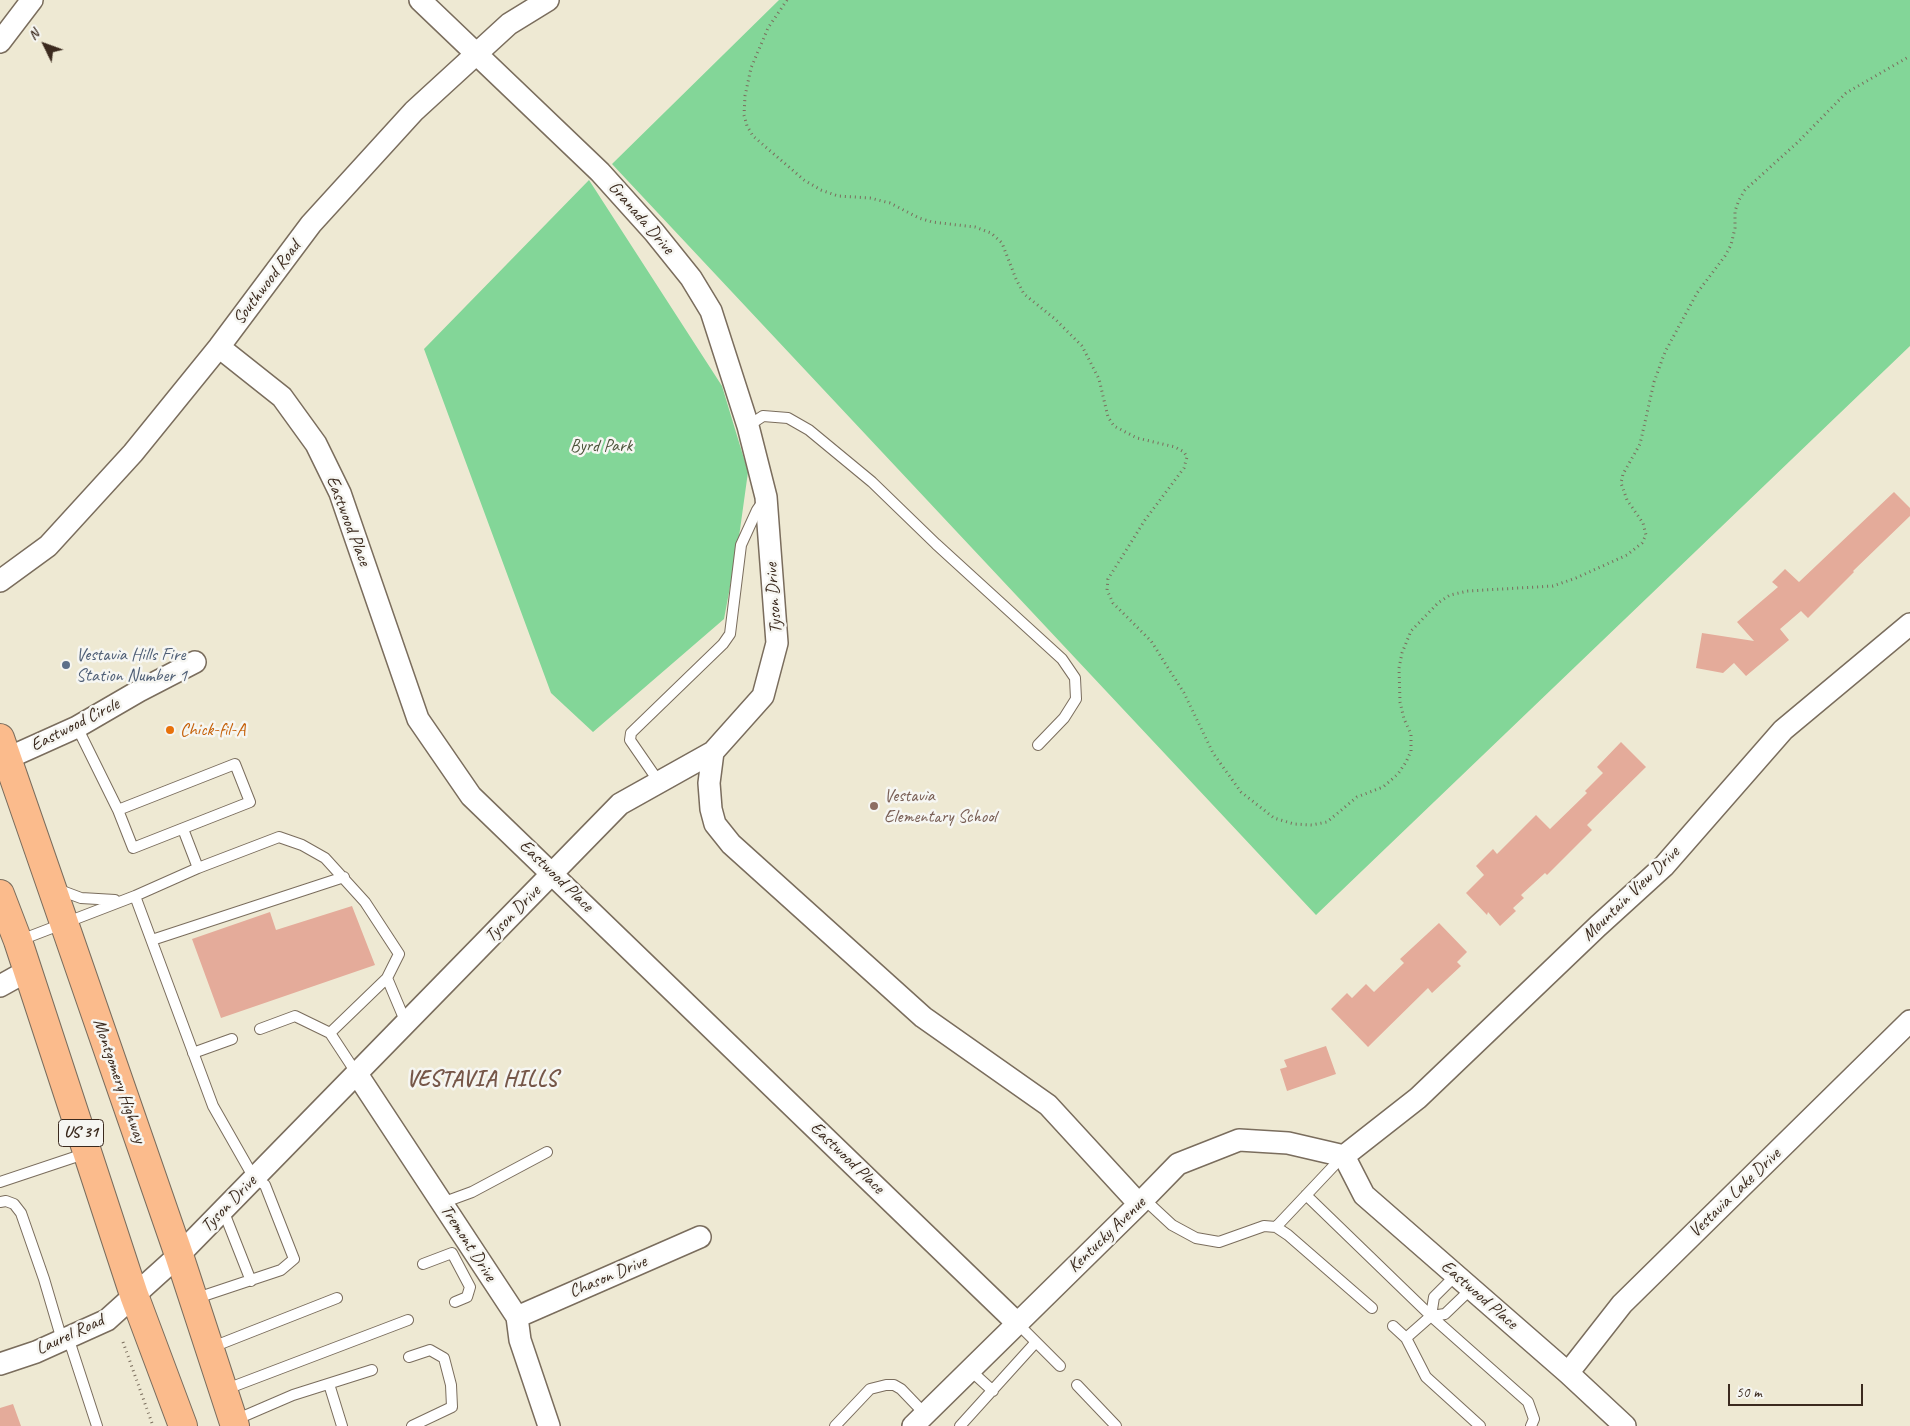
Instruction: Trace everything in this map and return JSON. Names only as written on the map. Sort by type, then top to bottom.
[{"type":"main road","name":"Montgomery Highway","points":[[4,748],[179,1255],[234,1424]]},
{"type":"main road","name":"US 31","points":[[0,894],[18,941],[134,1295],[183,1426]]},
{"type":"street","points":[[0,42],[32,0]]},
{"type":"street","name":"Granada Drive","points":[[420,0],[600,172],[654,232],[691,278],[711,310],[748,426],[766,497]]},
{"type":"street","name":"Southwood Road","points":[[0,581],[48,546],[134,453],[219,347],[311,224],[414,111],[509,24],[548,0]]},
{"type":"street","name":"Eastwood Place","points":[[219,347],[282,397],[316,444],[340,493],[418,719],[471,796],[553,873],[1017,1323]]},
{"type":"street","name":"Tyson Drive","points":[[179,1255],[620,804],[713,752],[763,696],[777,643],[766,497]]},
{"type":"street","name":"Mountain View Drive","points":[[1344,1156],[1418,1098],[1598,926],[1664,866],[1783,730],[1910,624]]},
{"type":"street","name":"Eastwood Circle","points":[[4,748],[76,727],[138,691],[195,662]]},
{"type":"street","points":[[713,752],[708,783],[711,809],[716,824],[731,844],[923,1017],[1048,1106],[1142,1201]]},
{"type":"street","points":[[0,986],[27,970]]},
{"type":"street","name":"Vestavia Lake Drive","points":[[1568,1373],[1622,1304],[1910,1021]]},
{"type":"street","name":"Tremont Drive","points":[[356,1074],[517,1317],[520,1340],[549,1426]]},
{"type":"street","name":"Kentucky Avenue","points":[[917,1422],[1178,1164],[1239,1140],[1288,1143],[1344,1156]]},
{"type":"street","name":"Eastwood Place","points":[[1344,1156],[1364,1194],[1568,1373],[1613,1422]]},
{"type":"street","name":"Chason Drive","points":[[517,1317],[700,1237]]},
{"type":"street","name":"Laurel Road","points":[[0,1364],[36,1352],[107,1320],[179,1255]]},
{"type":"lane","points":[[748,426],[763,416],[788,418],[808,430],[872,482],[1062,659],[1075,678],[1076,699],[1064,718],[1038,745]]},
{"type":"lane","points":[[658,782],[630,740],[630,733],[723,644],[730,634],[740,545],[757,510],[766,497]]},
{"type":"lane","points":[[76,727],[118,810],[133,848],[250,802],[235,764],[118,810]]},
{"type":"lane","points":[[183,829],[198,868]]},
{"type":"lane","points":[[18,941],[135,896],[198,868],[279,837],[302,845],[325,858],[344,877],[364,902],[399,954],[387,978],[330,1033]]},
{"type":"lane","points":[[152,940],[344,877]]},
{"type":"lane","points":[[52,886],[80,898],[122,901]]},
{"type":"lane","points":[[135,896],[213,1106],[254,1178],[265,1185],[294,1259],[281,1270],[194,1300]]},
{"type":"lane","points":[[387,978],[406,1023]]},
{"type":"lane","points":[[260,1029],[295,1016],[330,1033],[356,1074]]},
{"type":"lane","points":[[193,1053],[232,1039]]},
{"type":"lane","points":[[442,1203],[472,1192],[547,1152]]},
{"type":"lane","points":[[0,1182],[87,1153]]},
{"type":"lane","points":[[1276,1227],[1344,1156]]},
{"type":"lane","points":[[1306,1195],[1431,1316],[1528,1402],[1534,1419],[1531,1426]]},
{"type":"lane","points":[[0,1202],[6,1201],[14,1204],[21,1214],[98,1426]]},
{"type":"lane","points":[[1142,1201],[1172,1225],[1196,1238],[1219,1242],[1264,1226],[1276,1227],[1288,1235],[1372,1308]]},
{"type":"lane","points":[[223,1210],[251,1281]]},
{"type":"lane","points":[[423,1264],[452,1253],[470,1287],[467,1297],[455,1302]]},
{"type":"lane","points":[[1431,1316],[1434,1297],[1463,1282]]},
{"type":"lane","points":[[1406,1338],[1431,1316],[1446,1314],[1463,1282]]},
{"type":"lane","points":[[209,1348],[337,1298]]},
{"type":"lane","points":[[223,1391],[408,1320]]},
{"type":"lane","points":[[1017,1323],[1060,1366]]},
{"type":"lane","points":[[1393,1326],[1406,1338],[1426,1377],[1480,1426]]},
{"type":"lane","points":[[960,1426],[1036,1342]]},
{"type":"lane","points":[[409,1357],[430,1350],[444,1358],[451,1385],[452,1407],[412,1426]]},
{"type":"lane","points":[[234,1424],[293,1394],[372,1370]]},
{"type":"lane","points":[[970,1370],[993,1391]]},
{"type":"lane","points":[[329,1384],[342,1426]]},
{"type":"lane","points":[[835,1426],[870,1390],[886,1385],[894,1385],[901,1389],[917,1422]]},
{"type":"lane","points":[[1078,1385],[1116,1426]]},
{"type":"path","points":[[787,0],[768,28],[751,68],[745,96],[744,115],[747,126],[753,136],[804,180],[821,190],[838,196],[870,198],[890,203],[919,218],[932,222],[975,227],[991,233],[1002,243],[1024,294],[1055,319],[1082,346],[1099,379],[1108,417],[1114,426],[1137,438],[1168,445],[1184,452],[1187,457],[1184,468],[1145,520],[1108,579],[1107,590],[1113,603],[1151,641],[1184,693],[1213,753],[1241,792],[1274,818],[1294,824],[1312,826],[1327,822],[1357,797],[1383,787],[1398,774],[1406,762],[1412,745],[1411,734],[1404,719],[1400,702],[1399,668],[1402,652],[1411,631],[1438,603],[1450,595],[1468,590],[1553,586],[1576,578],[1627,555],[1642,543],[1646,535],[1643,523],[1627,500],[1621,483],[1622,474],[1640,444],[1654,382],[1665,352],[1696,293],[1725,256],[1731,245],[1735,228],[1735,211],[1739,200],[1746,190],[1798,142],[1846,92],[1910,56]]},
{"type":"path","points":[[123,1342],[154,1426]]},
{"type":"green space","points":[[779,0],[1910,0],[1910,346],[1316,915],[612,164]]},
{"type":"green space","name":"Byrd Park","points":[[589,180],[722,386],[748,472],[738,544],[724,619],[593,732],[551,693],[424,349]]},
{"type":"building","points":[[1894,492],[1910,508],[1910,516],[1808,618],[1801,611],[1780,629],[1789,640],[1746,676],[1734,663],[1723,673],[1696,668],[1702,633],[1754,641],[1737,622],[1778,587],[1772,582],[1785,569],[1799,582]]},
{"type":"building","points":[[1621,742],[1646,767],[1587,825],[1592,830],[1547,875],[1545,873],[1521,895],[1524,898],[1513,908],[1516,911],[1500,926],[1488,912],[1487,915],[1466,893],[1484,875],[1476,866],[1493,849],[1497,854],[1536,815],[1550,829],[1587,793],[1585,791],[1603,773],[1597,767]]},
{"type":"building","points":[[352,906],[375,965],[221,1018],[192,939],[270,912],[276,930]]},
{"type":"building","points":[[1439,923],[1467,952],[1457,962],[1461,966],[1432,993],[1428,988],[1368,1047],[1331,1009],[1347,993],[1352,998],[1366,984],[1374,992],[1404,963],[1400,959]]},
{"type":"building","points":[[1326,1046],[1336,1074],[1287,1091],[1280,1069],[1287,1067],[1284,1060]]},
{"type":"building","points":[[13,1404],[21,1426],[0,1426],[0,1408]]},
{"type":"place","name":"Vestavia Hills Fire Station Number 1","points":[[66,665]]},
{"type":"place","name":"Chick-fil-A","points":[[170,730]]},
{"type":"place","name":"Vestavia Elementary School","points":[[874,806]]},
{"type":"district","name":"VESTAVIA HILLS","points":[[482,1080]]}]
